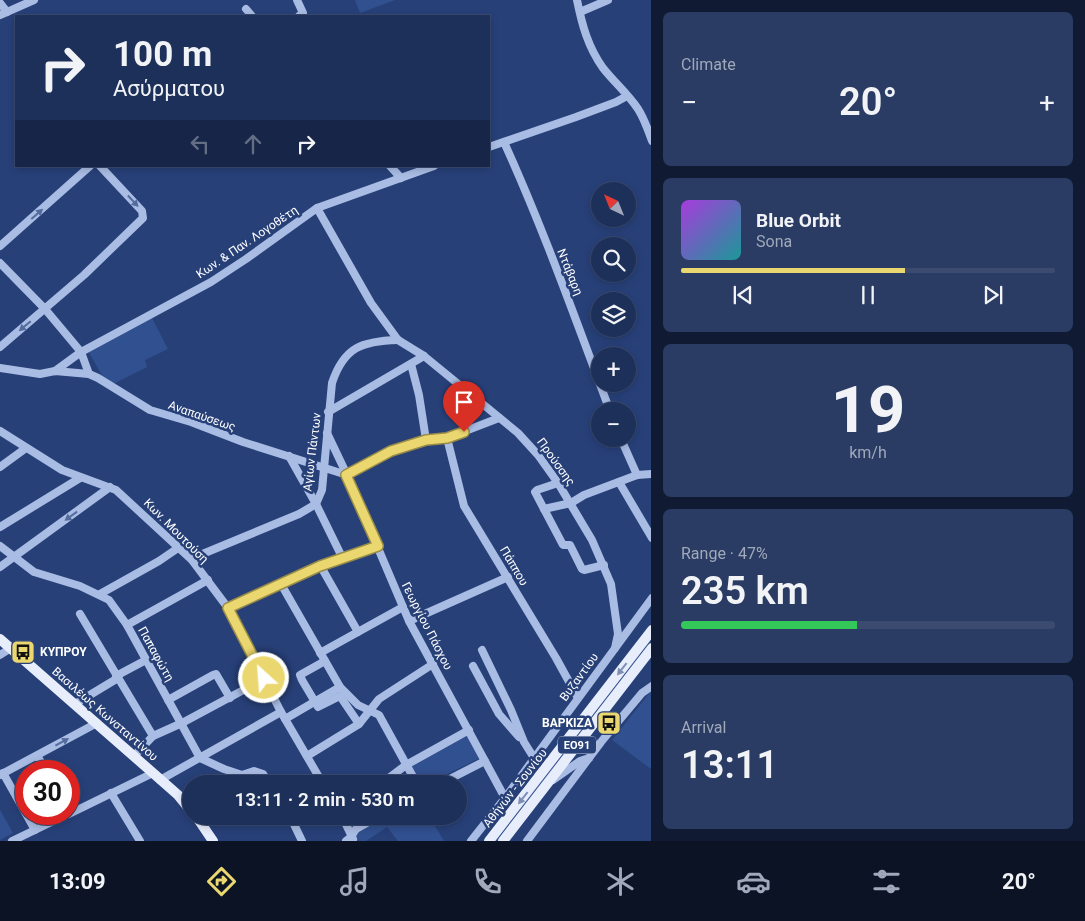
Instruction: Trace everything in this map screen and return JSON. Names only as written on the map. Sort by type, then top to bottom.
[{"type":"main road","name":"Αθήνών - Σουνίου","points":[[490,841],[651,630]]},
{"type":"main road","name":"Βασιλέως Κωνσταντίνου","points":[[0,639],[182,800]]},
{"type":"main road","name":"Αθήνών - Σουνίου","points":[[503,841],[651,648]]},
{"type":"main road","points":[[202,825],[213,841]]},
{"type":"street","points":[[0,3],[3,13],[34,0]]},
{"type":"street","points":[[297,0],[303,12],[300,15]]},
{"type":"street","points":[[578,0],[582,25],[591,47],[603,67],[638,110],[651,141]]},
{"type":"street","points":[[580,12],[608,0]]},
{"type":"street","points":[[246,9],[251,15]]},
{"type":"street","points":[[490,147],[616,102],[627,96]]},
{"type":"street","name":"Ντάβαρη","points":[[504,142],[526,190],[607,402]]},
{"type":"street","points":[[0,246],[89,167]]},
{"type":"street","points":[[0,347],[84,275],[143,218],[142,211],[101,167]]},
{"type":"street","points":[[391,167],[401,178]]},
{"type":"street","name":"Κων. & Παν. Λογοθέτη","points":[[55,371],[81,352],[211,282],[317,208],[431,167]]},
{"type":"street","points":[[317,208],[370,303],[398,340]]},
{"type":"street","points":[[0,263],[45,309],[81,352],[89,374]]},
{"type":"street","name":"Αγίων Πάντων","points":[[192,560],[299,514],[316,504],[322,490],[328,412],[332,383],[337,367],[346,355],[361,345],[377,340],[398,340]]},
{"type":"street","name":"Προύσσης","points":[[398,340],[424,356],[529,443],[558,482],[592,540],[611,584],[618,634],[615,648]]},
{"type":"street","points":[[328,412],[424,356]]},
{"type":"street","points":[[411,364],[419,395],[426,440]]},
{"type":"street","name":"Αναπαύσεως","points":[[0,368],[40,374],[55,371],[89,374],[150,410],[191,422],[243,442],[346,475]]},
{"type":"street","points":[[346,475],[391,451],[426,440],[447,438],[499,418]]},
{"type":"street","name":"Κων. Μουτούση","points":[[0,431],[62,470],[80,478],[110,487],[128,499],[192,560],[228,608],[283,715],[318,775]]},
{"type":"street","name":"Γεωργίου Πάσχου","points":[[327,433],[378,546],[409,621],[505,798]]},
{"type":"street","name":"Πάππου","points":[[447,438],[464,506],[508,577],[578,698]]},
{"type":"street","points":[[625,447],[637,475]]},
{"type":"street","points":[[0,466],[26,448]]},
{"type":"street","points":[[289,456],[316,504],[342,558]]},
{"type":"street","points":[[544,509],[570,503],[584,495],[637,475],[651,474]]},
{"type":"street","points":[[0,527],[80,478]]},
{"type":"street","points":[[558,482],[535,490],[563,545],[570,545],[582,569],[604,565]]},
{"type":"street","points":[[619,482],[651,538]]},
{"type":"street","points":[[0,566],[110,487]]},
{"type":"street","name":"Παπαφώτη","points":[[0,546],[34,572],[80,586],[109,600],[127,625],[200,758]]},
{"type":"street","points":[[228,608],[320,566],[378,546]]},
{"type":"street","points":[[100,594],[159,561],[178,548]]},
{"type":"street","points":[[320,566],[358,632]]},
{"type":"street","points":[[409,621],[508,577]]},
{"type":"street","points":[[127,625],[208,580]]},
{"type":"street","points":[[280,584],[340,688],[358,705],[379,715],[411,775]]},
{"type":"street","name":"Βυζαντίου","points":[[471,841],[505,798],[651,598]]},
{"type":"street","points":[[320,653],[403,608]]},
{"type":"street","points":[[80,614],[153,736]]},
{"type":"street","points":[[0,655],[11,648]]},
{"type":"street","points":[[482,650],[524,742]]},
{"type":"street","points":[[75,704],[146,660]]},
{"type":"street","points":[[325,661],[300,675],[314,702],[318,707],[340,696],[358,724]]},
{"type":"street","points":[[307,756],[358,724],[371,711],[379,699],[433,664]]},
{"type":"street","points":[[473,666],[499,714],[524,742],[534,758]]},
{"type":"street","points":[[168,700],[213,674],[216,674],[230,698]]},
{"type":"street","points":[[134,756],[153,736],[230,698],[264,678]]},
{"type":"street","points":[[527,841],[589,758],[642,693],[651,686]]},
{"type":"street","points":[[80,807],[200,758],[340,688]]},
{"type":"street","points":[[32,841],[31,832],[2,774],[98,724]]},
{"type":"street","points":[[393,775],[406,765],[469,730]]},
{"type":"street","points":[[37,756],[39,760]]},
{"type":"street","points":[[200,758],[242,775],[254,770],[264,775]]},
{"type":"street","points":[[547,784],[580,761],[589,758]]},
{"type":"street","points":[[458,775],[485,761]]},
{"type":"street","points":[[111,793],[140,841]]},
{"type":"street","points":[[12,841],[44,825]]},
{"type":"street","points":[[294,825],[302,841]]},
{"type":"street","points":[[346,825],[351,839]]},
{"type":"street","points":[[351,839],[356,829],[363,825]]},
{"type":"shaded area","points":[[355,0],[395,0],[360,13]]},
{"type":"shaded area","points":[[151,316],[168,349],[145,360],[147,367],[113,384],[103,377],[88,351]]},
{"type":"shaded area","points":[[651,636],[651,641],[498,841],[494,841]]},
{"type":"shaded area","points":[[651,691],[651,769],[612,740]]},
{"type":"shaded area","points":[[467,733],[480,758],[445,775],[415,775],[409,764]]},
{"type":"shaded area","points":[[0,810],[13,833],[0,840]]},
{"type":"shaded area","points":[[367,825],[434,825],[444,841],[398,841],[387,827],[366,841],[357,841],[354,837],[356,831]]},
{"type":"place","name":"ΚΥΠΡΟΥ","points":[[23,652]]},
{"type":"place","name":"ΒΑΡΚΙΖΑ","points":[[609,723]]},
{"type":"route","points":[[264,678],[228,608],[305,572],[378,546],[346,475],[391,451],[426,440],[447,438],[464,432]]}]
